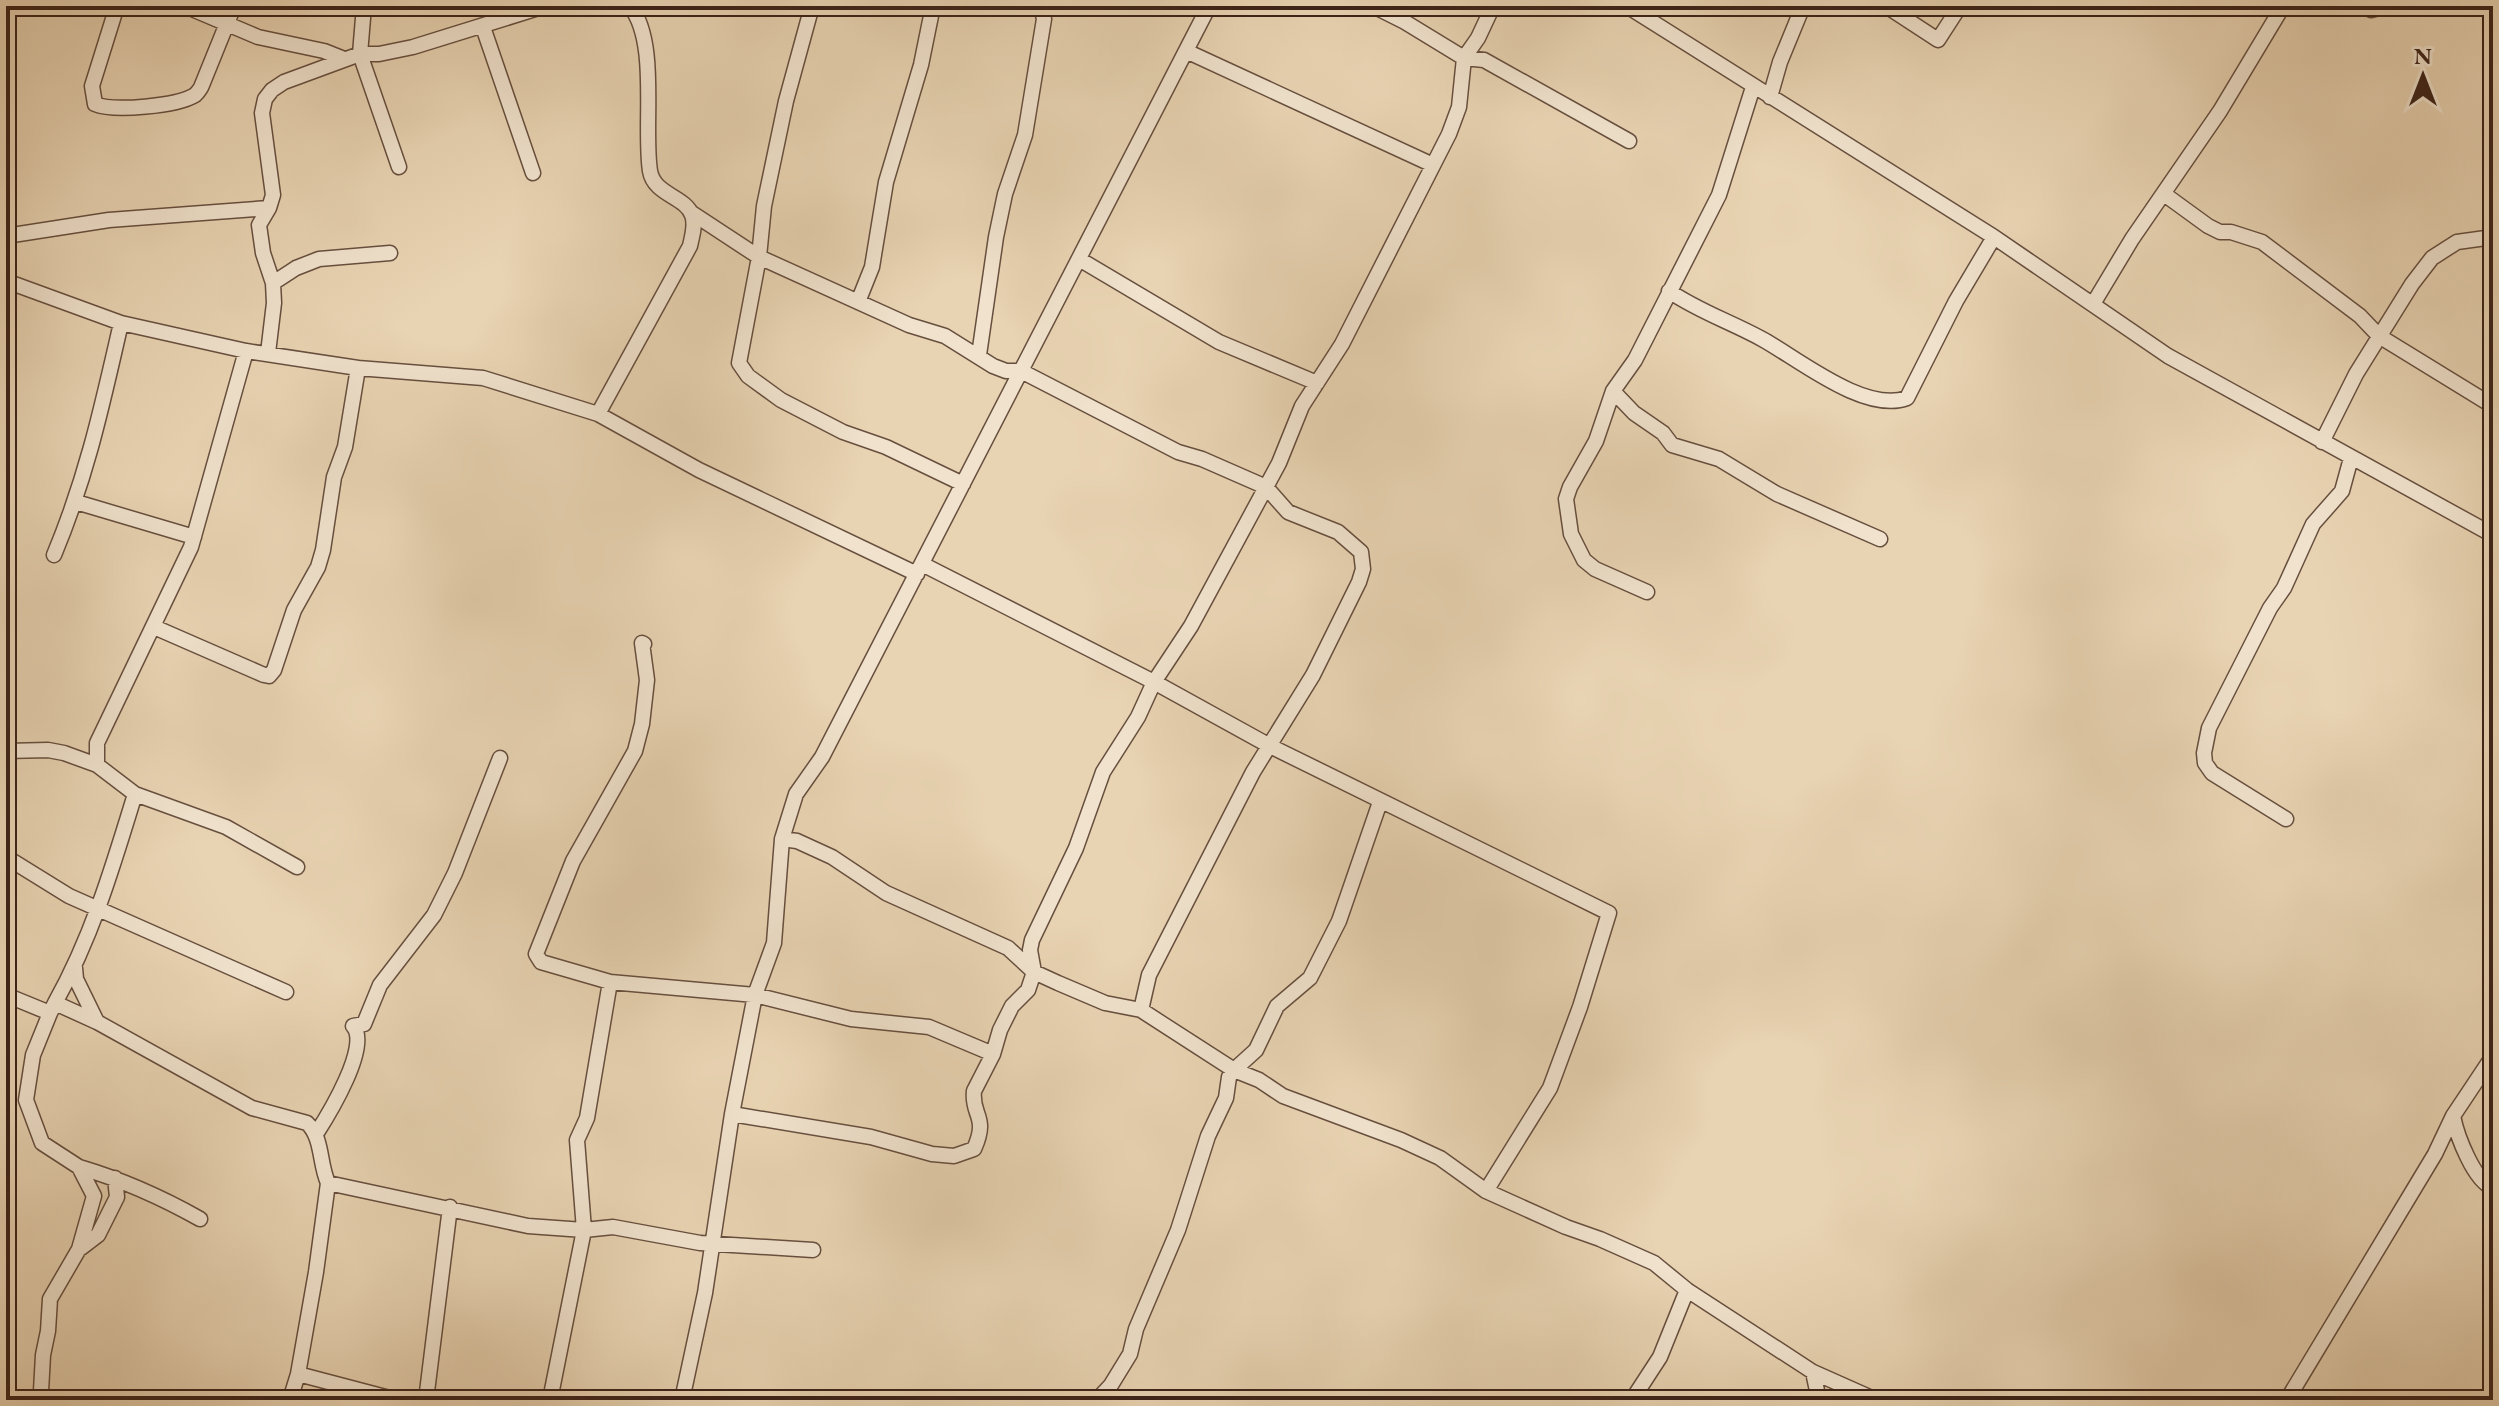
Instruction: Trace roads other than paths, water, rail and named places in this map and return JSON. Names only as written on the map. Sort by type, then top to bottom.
[{"type":"street","points":[[117,6],[92,86],[95,104],[106,109],[134,108],[196,95],[234,6]]},
{"type":"street","points":[[185,6],[258,37],[324,51],[344,59]]},
{"type":"street","points":[[364,6],[360,54],[399,167]]},
{"type":"street","points":[[268,353],[274,303],[273,283],[263,253],[259,225],[273,195],[262,113],[265,99],[272,90],[284,82],[360,54],[379,54],[413,47],[545,6]]},
{"type":"street","points":[[630,6],[643,30],[650,173],[667,195],[759,257],[909,325],[945,336],[993,366],[1006,371],[1021,371],[1178,452],[1266,487],[1288,512],[1348,538],[1361,552],[1363,560],[1359,582],[1313,675],[1225,825],[1149,975],[1141,1010]]},
{"type":"street","points":[[812,6],[786,101],[764,206],[759,257],[739,358],[742,370],[781,400],[806,413],[963,484]]},
{"type":"street","points":[[858,302],[872,267],[886,182],[921,65],[933,6]]},
{"type":"street","points":[[979,355],[996,237],[1005,194],[1025,135],[1044,19],[1041,6]]},
{"type":"street","points":[[682,1400],[705,1293],[732,1114],[755,995],[774,943],[782,839],[796,794],[822,757],[1209,6]]},
{"type":"street","points":[[1373,6],[1464,58],[1484,60],[1629,141]]},
{"type":"street","points":[[732,1114],[871,1137],[932,1154],[963,1155],[974,1149],[982,1124],[974,1091],[1012,1006],[1028,990],[1034,972],[1030,950],[1032,940],[1076,848],[1103,772],[1138,717],[1154,682],[1191,626],[1266,487],[1302,406],[1363,304],[1449,134],[1459,107],[1464,58],[1478,38],[1493,6]]},
{"type":"street","points":[[1627,6],[1994,237],[2168,356],[2493,535]]},
{"type":"street","points":[[1770,97],[1780,62],[1803,6]]},
{"type":"street","points":[[1886,6],[1938,40],[1960,6]]},
{"type":"street","points":[[2093,304],[2132,239],[2220,111],[2283,6]]},
{"type":"street","points":[[2363,6],[2371,10],[2387,6]]},
{"type":"street","points":[[483,27],[533,173]]},
{"type":"street","points":[[1186,51],[1433,165]]},
{"type":"street","points":[[1647,592],[1595,569],[1584,560],[1571,534],[1566,499],[1596,441],[1613,391],[1635,360],[1719,195],[1753,87]]},
{"type":"street","points":[[2164,194],[2220,232],[2231,232],[2262,242],[2360,316],[2379,336],[2493,406]]},
{"type":"street","points":[[6,236],[109,220],[269,208]]},
{"type":"street","points":[[598,414],[690,246],[694,224],[692,213]]},
{"type":"street","points":[[1669,291],[1693,307],[1765,340],[1849,391],[1903,400],[1907,398],[1956,301],[1994,237]]},
{"type":"street","points":[[2322,442],[2356,374],[2412,284],[2432,258],[2457,242],[2493,237]]},
{"type":"street","points":[[273,283],[296,268],[319,259],[390,253]]},
{"type":"street","points":[[1079,259],[1219,342],[1317,383]]},
{"type":"street","points":[[6,281],[121,323],[246,351],[358,368],[483,378],[598,414],[699,470],[919,569],[1154,682],[1380,802],[1609,913],[1580,1007],[1550,1088],[1486,1191]]},
{"type":"street","points":[[54,555],[76,502],[93,447],[121,323]]},
{"type":"street","points":[[97,765],[97,743],[194,537],[246,351]]},
{"type":"street","points":[[154,627],[264,675],[269,676],[274,670],[294,610],[318,567],[323,550],[334,477],[345,447],[358,368]]},
{"type":"street","points":[[1613,391],[1634,413],[1663,433],[1672,445],[1719,459],[1777,494],[1880,539]]},
{"type":"street","points":[[2286,819],[2212,773],[2205,763],[2205,738],[2270,608],[2284,588],[2313,524],[2342,491],[2351,458]]},
{"type":"street","points":[[76,502],[194,537]]},
{"type":"street","points":[[644,644],[646,693],[635,751],[573,861],[536,954],[541,962],[610,982],[755,995],[851,1019],[929,1027],[993,1054]]},
{"type":"street","points":[[6,751],[56,752],[97,765],[135,794],[226,827],[297,867]]},
{"type":"street","points":[[316,1134],[335,1106],[352,1063],[359,1041],[358,1032],[353,1026],[364,1024],[380,985],[434,915],[455,873],[500,758]]},
{"type":"street","points":[[135,794],[99,909],[75,968],[53,1008],[33,1055],[26,1100],[42,1143],[79,1167],[150,1192],[200,1219]]},
{"type":"street","points":[[1097,1400],[1111,1385],[1130,1354],[1136,1329],[1178,1230],[1208,1136],[1226,1098],[1229,1077],[1256,1050],[1277,1006],[1310,978],[1339,921],[1380,802]]},
{"type":"street","points":[[782,839],[797,841],[832,857],[886,893],[1008,948],[1034,972],[1105,1003],[1141,1010],[1234,1070],[1259,1080],[1283,1096],[1401,1140],[1440,1158],[1486,1191],[1654,1263],[1687,1290],[1813,1372],[1876,1400]]},
{"type":"street","points":[[6,857],[69,896],[286,992]]},
{"type":"street","points":[[75,968],[76,979],[97,1022]]},
{"type":"street","points":[[550,1400],[584,1230],[577,1140],[587,1118],[610,982]]},
{"type":"street","points":[[6,995],[97,1022],[252,1108],[307,1123],[316,1134],[322,1171],[328,1183],[316,1272],[298,1374],[290,1400]]},
{"type":"street","points":[[2287,1400],[2435,1154],[2453,1116],[2493,1056]]},
{"type":"street","points":[[2453,1116],[2456,1130],[2479,1179],[2493,1188]]},
{"type":"street","points":[[43,1400],[50,1299],[79,1249],[94,1196],[79,1167]]},
{"type":"street","points":[[79,1249],[98,1235],[117,1197],[115,1178]]},
{"type":"street","points":[[328,1183],[528,1226],[584,1230],[613,1227],[711,1243],[813,1250]]},
{"type":"street","points":[[426,1400],[450,1207]]},
{"type":"street","points":[[1632,1400],[1660,1357],[1687,1290]]},
{"type":"street","points":[[1813,1372],[1819,1400]]},
{"type":"street","points":[[298,1374],[397,1400]]}]
